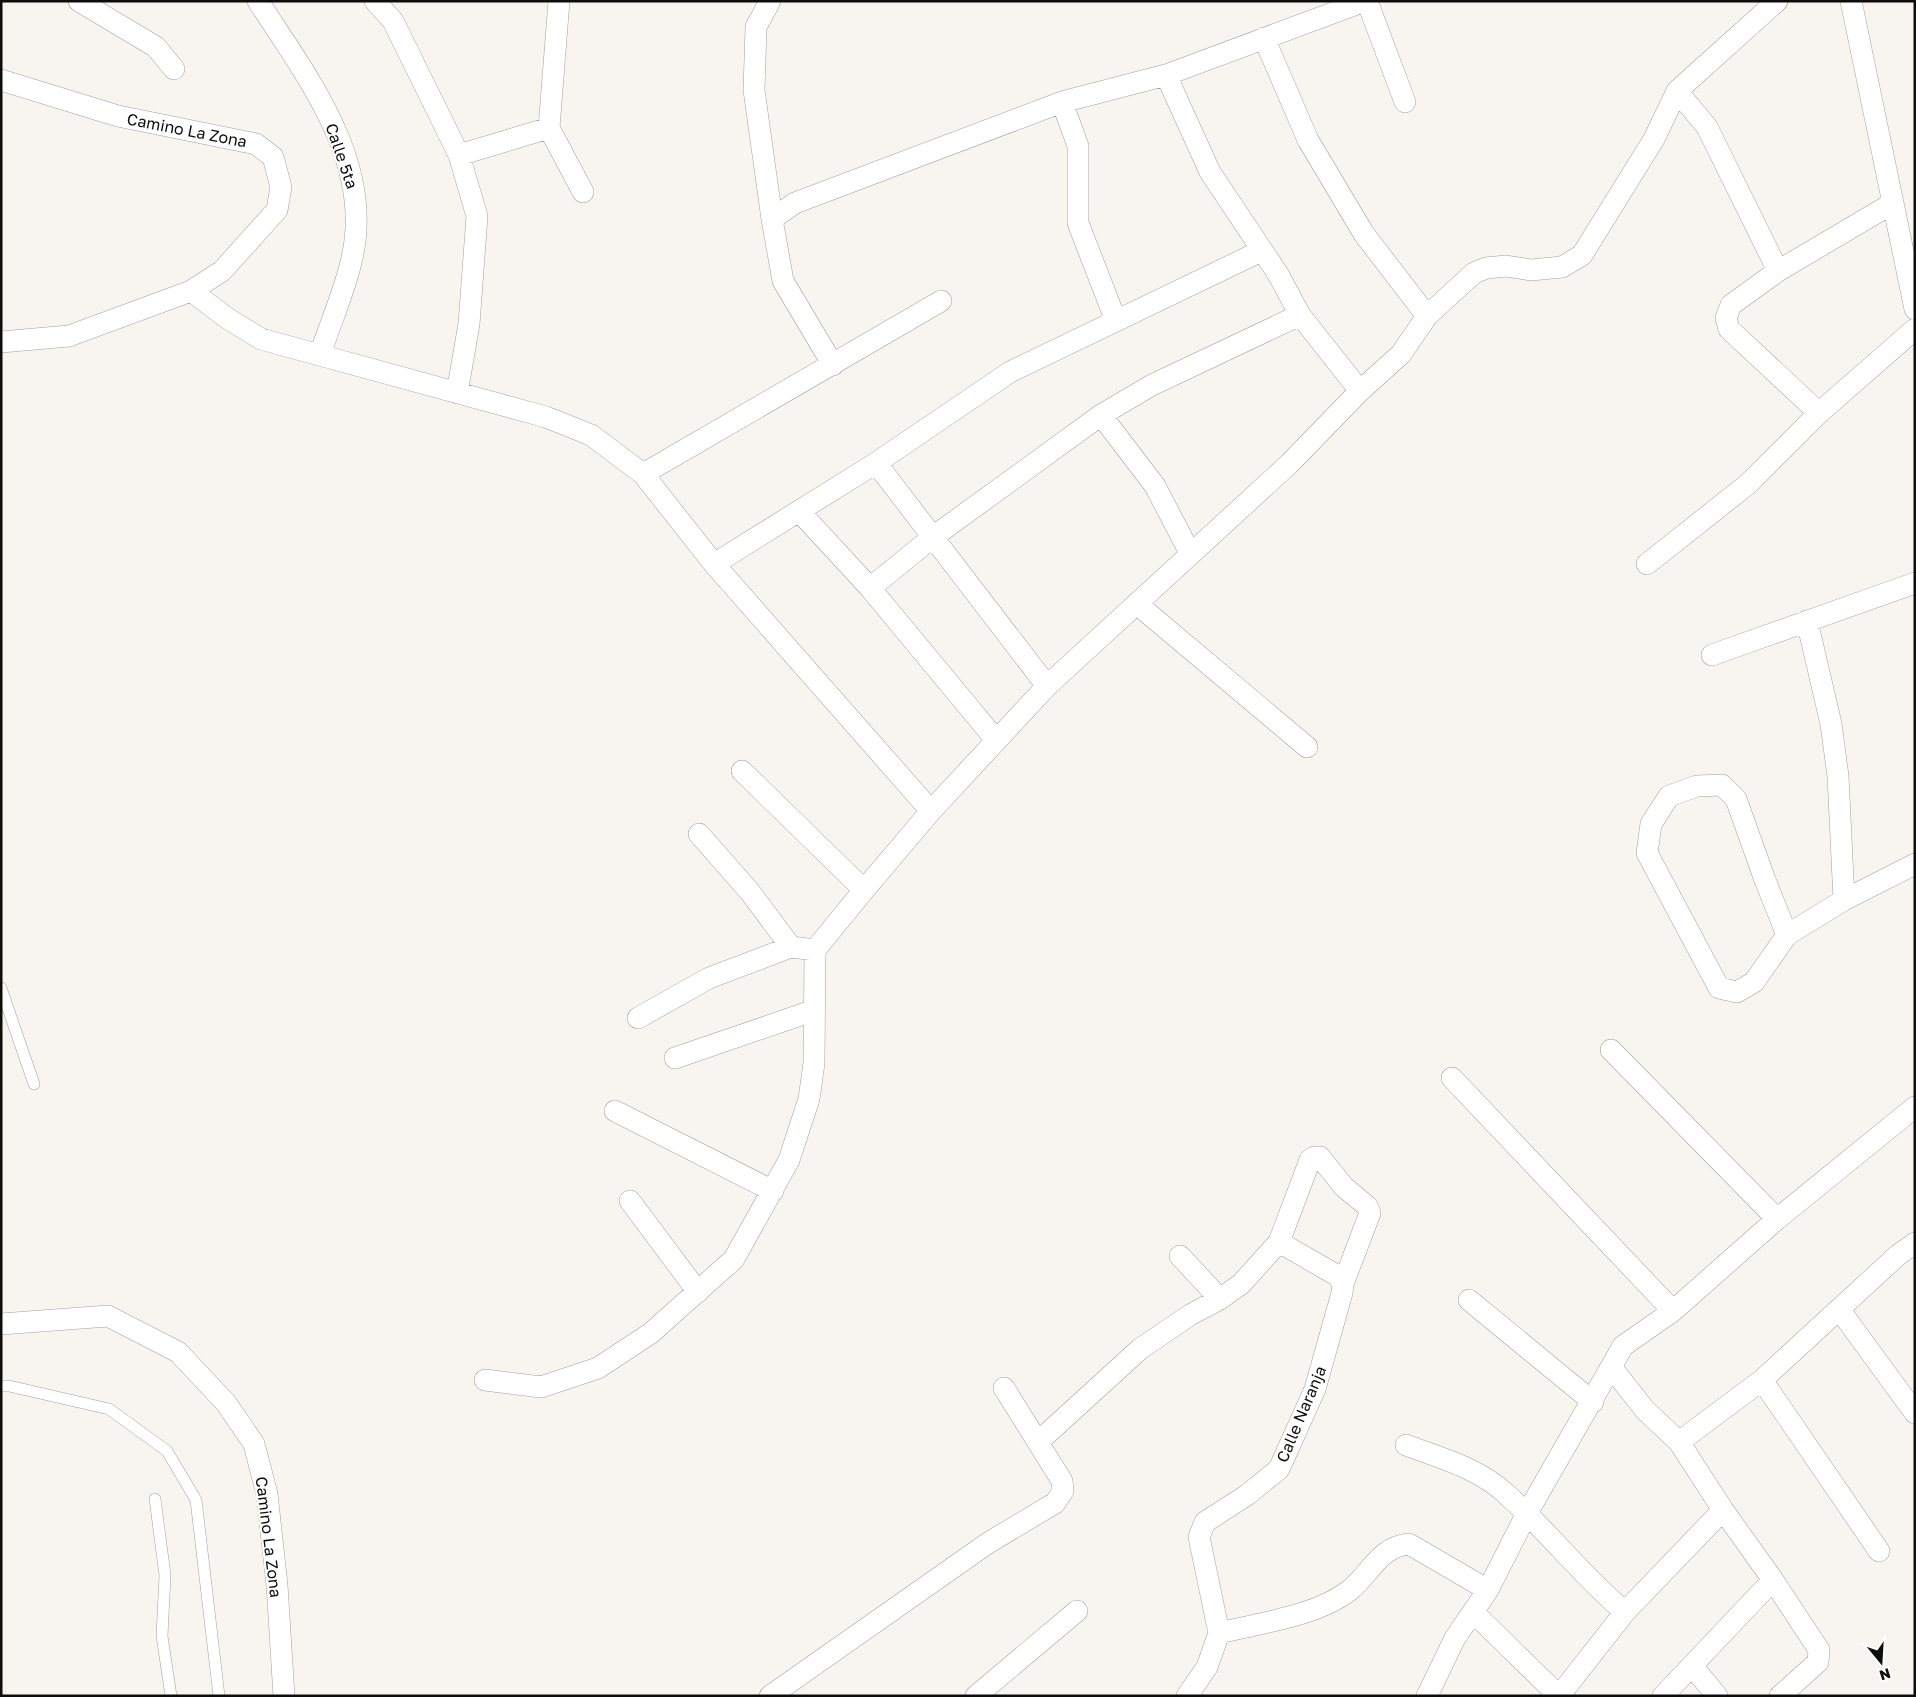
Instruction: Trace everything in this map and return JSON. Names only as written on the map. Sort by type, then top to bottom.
[{"type":"street","points":[[79,1],[156,47],[174,69]]},
{"type":"street","name":"Calle 5ta","points":[[258,1],[324,104],[351,171],[358,205],[352,257],[320,355]]},
{"type":"street","points":[[375,1],[392,21],[459,155],[477,216],[469,324],[457,393]]},
{"type":"street","points":[[560,1],[549,128],[583,192]]},
{"type":"street","points":[[770,1],[756,27],[754,90],[772,219],[783,281],[833,365]]},
{"type":"street","points":[[772,219],[795,203],[1062,102],[1166,75],[1366,1],[1405,102]]},
{"type":"street","points":[[486,1380],[541,1387],[598,1368],[651,1333],[734,1258],[789,1160],[809,1099],[814,1063],[815,950],[864,890],[931,811],[1047,686],[1289,464],[1360,391],[1401,354],[1427,316],[1474,273],[1486,268],[1506,266],[1531,270],[1562,267],[1582,255],[1654,139],[1677,91],[1777,1]]},
{"type":"street","points":[[1851,1],[1914,296]]},
{"type":"street","points":[[1264,38],[1308,140],[1364,234],[1427,316]]},
{"type":"street","points":[[1166,75],[1210,172],[1260,251],[1278,274],[1300,315],[1360,391]]},
{"type":"street","name":"Camino La Zona","points":[[1,80],[118,116],[256,144],[272,157],[281,187],[277,210],[222,272],[191,292],[69,336],[1,342]]},
{"type":"street","points":[[1677,91],[1707,127],[1778,270]]},
{"type":"street","points":[[1062,102],[1078,146],[1078,223],[1116,321]]},
{"type":"street","points":[[459,155],[549,128]]},
{"type":"street","points":[[1819,413],[1729,329],[1726,318],[1731,305],[1778,270],[1893,202]]},
{"type":"street","points":[[714,564],[876,463],[1010,372],[1260,251]]},
{"type":"street","points":[[191,292],[226,318],[261,339],[546,417],[591,435],[643,474],[714,564],[931,811]]},
{"type":"street","points":[[643,474],[941,301]]},
{"type":"street","points":[[870,588],[933,537],[1101,415],[1152,385],[1300,315]]},
{"type":"street","points":[[1647,564],[1748,484],[1819,413],[1915,329]]},
{"type":"street","points":[[1101,415],[1155,486],[1190,553]]},
{"type":"street","points":[[876,463],[1047,686]]},
{"type":"street","points":[[799,511],[870,588],[996,740]]},
{"type":"street","points":[[1712,654],[1915,583]]},
{"type":"street","points":[[1137,604],[1307,747]]},
{"type":"street","points":[[1807,621],[1832,732],[1838,776],[1844,900]]},
{"type":"street","points":[[742,771],[864,890]]},
{"type":"street","points":[[1787,935],[1736,799],[1722,785],[1697,786],[1669,796],[1651,824],[1647,853],[1719,988],[1737,992],[1754,982],[1787,935],[1844,900],[1915,864]]},
{"type":"street","points":[[699,834],[750,892],[791,947]]},
{"type":"street","points":[[638,1018],[710,978],[791,947],[815,950]]},
{"type":"street","points":[[675,1058],[815,1010]]},
{"type":"street","points":[[1612,1050],[1777,1219]]},
{"type":"street","points":[[1452,1078],[1673,1311]]},
{"type":"street","points":[[1427,1696],[1455,1638],[1488,1590],[1526,1515],[1593,1402],[1623,1346],[1673,1311],[1777,1219],[1915,1107]]},
{"type":"street","points":[[615,1111],[772,1191]]},
{"type":"street","name":"Calle Naranja","points":[[1220,1633],[1199,1537],[1205,1522],[1247,1495],[1279,1468],[1315,1389],[1343,1284],[1370,1213],[1367,1206],[1344,1187],[1320,1157],[1314,1156],[1310,1160],[1279,1242]]},
{"type":"street","points":[[630,1201],[698,1292]]},
{"type":"street","points":[[1038,1442],[1140,1349],[1190,1314],[1220,1299],[1241,1284],[1279,1242],[1338,1276],[1343,1284]]},
{"type":"street","points":[[1679,1442],[1762,1380],[1915,1242]]},
{"type":"street","points":[[1180,1256],[1220,1299]]},
{"type":"street","points":[[1469,1300],[1593,1402]]},
{"type":"street","points":[[1839,1309],[1915,1413]]},
{"type":"street","name":"Camino La Zona","points":[[1,1324],[108,1316],[178,1352],[226,1403],[254,1444],[266,1494],[277,1585],[284,1696]]},
{"type":"street","points":[[1612,1368],[1645,1410],[1679,1442],[1819,1650],[1818,1662],[1780,1696]]},
{"type":"street","points":[[1762,1380],[1880,1551]]},
{"type":"street","points":[[770,1696],[988,1543],[1055,1503],[1063,1491],[1062,1480],[1004,1388]]},
{"type":"street","points":[[1406,1445],[1468,1468],[1505,1492],[1600,1591],[1625,1612]]},
{"type":"street","points":[[1473,1612],[1559,1696],[1625,1612],[1723,1510]]},
{"type":"street","points":[[1187,1696],[1207,1667],[1220,1633],[1318,1608],[1350,1590],[1386,1551],[1396,1545],[1408,1544],[1488,1590]]},
{"type":"street","points":[[1663,1696],[1693,1667],[1773,1580]]},
{"type":"street","points":[[976,1696],[1077,1612]]},
{"type":"street","points":[[1693,1667],[1717,1696]]},
{"type":"lane","points":[[1,988],[34,1084]]},
{"type":"lane","points":[[1,1386],[9,1386],[109,1408],[167,1451],[196,1500],[219,1696]]},
{"type":"lane","points":[[156,1499],[164,1575],[162,1636],[171,1696]]}]
